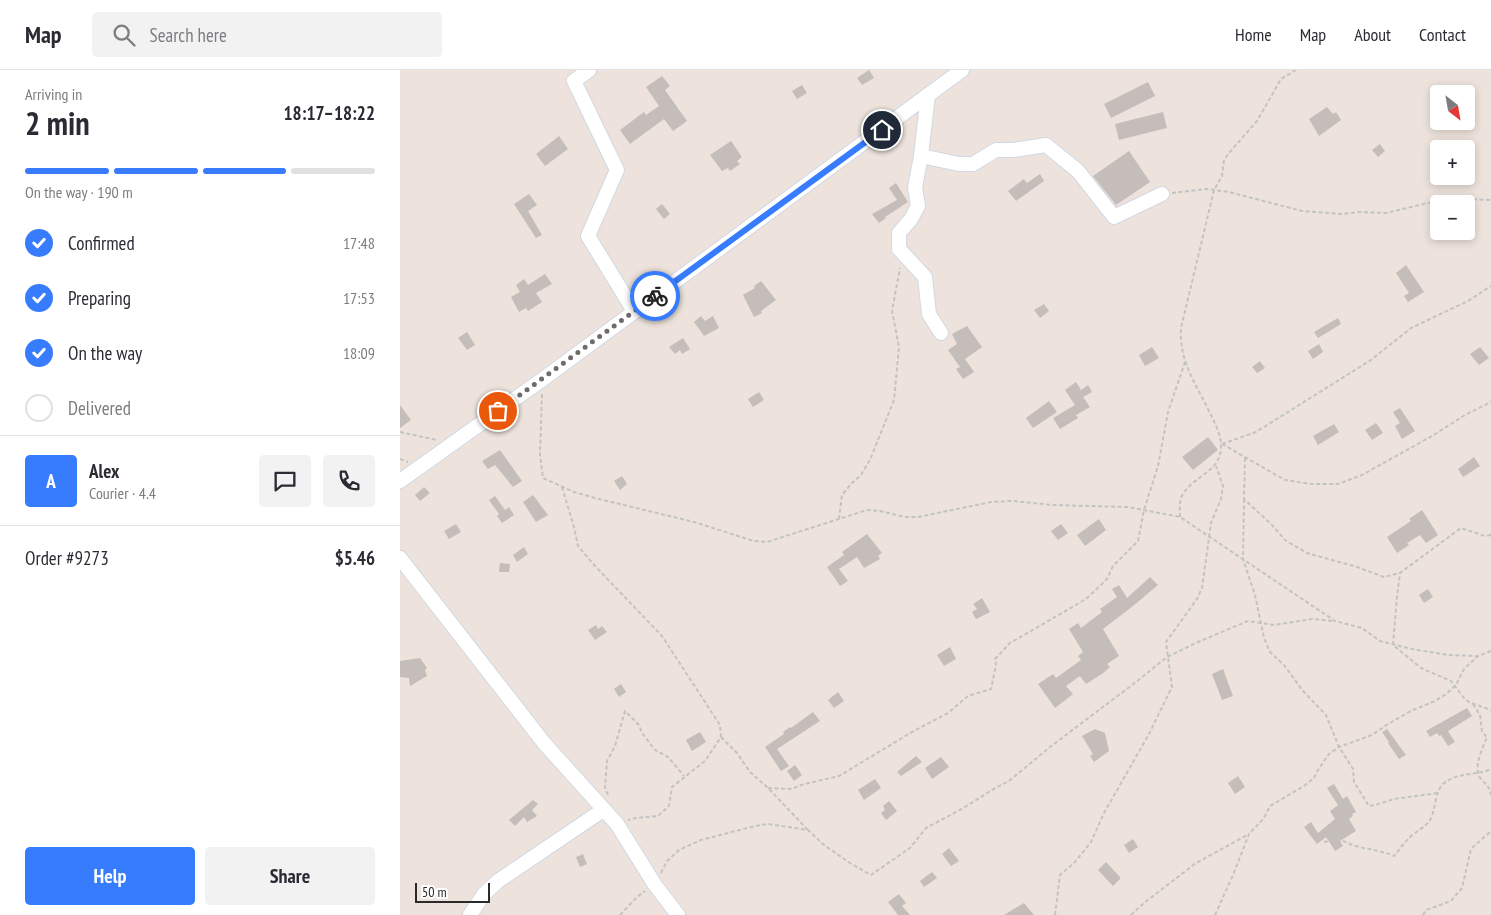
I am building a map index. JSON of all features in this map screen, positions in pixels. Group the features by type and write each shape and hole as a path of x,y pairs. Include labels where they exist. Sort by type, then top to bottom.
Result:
{"street":[{"path":"589,70 574,81 617,170 588,236 634,311"},
{"path":"400,481 543,379 962,70"},
{"path":"928,95 921,156 915,187 918,206 911,219 899,232 899,249 925,277 929,314 941,333"},
{"path":"921,156 959,164 973,164 996,150 1013,150 1046,145 1078,171 1114,217 1162,194"},
{"path":"400,558 544,743 617,824 655,885 678,915"},
{"path":"470,915 484,894 498,882 603,810"}],"path":[{"path":"1180,518 1181,499 1197,480 1216,465 1220,457 1222,444 1215,422 1185,362 1180,340 1181,328 1214,190 1222,176 1224,160 1228,154 1257,121 1281,78 1296,70"},
{"path":"1162,194 1207,189 1229,192 1302,211 1342,214 1360,212 1386,213 1428,203 1467,199 1491,200"},
{"path":"839,519 842,495 861,475 870,460 894,400 899,347 892,311 900,270 899,249"},
{"path":"1222,444 1256,432 1372,360 1411,328 1468,301 1491,286"},
{"path":"768,788 792,789 839,776 912,732 948,713 968,696 991,689 996,665 995,659 1010,643 1086,599 1107,579 1114,566 1138,541 1144,510 1158,466 1168,412 1185,362"},
{"path":"543,379 540,455 542,478 595,498 694,522 754,541 767,542 867,510 905,517 918,517 990,502 1014,501 1052,505 1128,507 1180,518 1339,624 1362,628 1380,641 1394,645 1448,655 1478,656"},
{"path":"1222,444 1285,480 1312,484 1338,484 1362,475 1491,402"},
{"path":"400,432 452,443"},
{"path":"1245,457 1243,559 1255,595 1264,638 1270,652 1284,665 1303,691 1326,715 1339,746 1353,769 1354,782 1369,806 1394,799 1438,793"},
{"path":"1055,915 1060,876 1075,862 1091,842 1104,813 1149,734 1172,687 1166,642 1197,599 1202,588 1211,523 1221,499 1223,486 1216,465"},
{"path":"562,487 578,546 662,636 720,725 721,737 705,761 672,787 668,806 658,816 636,818 617,824"},
{"path":"1244,499 1285,540 1307,553 1357,567 1384,577 1400,573 1461,528 1485,536 1491,535"},
{"path":"1400,573 1394,645 1421,668 1456,685 1464,698 1473,704 1491,710"},
{"path":"721,737 737,753 750,772 824,845 850,863 871,874 910,848 926,828 1009,781 1055,742 1167,657 1248,622 1274,625 1312,619 1335,621"},
{"path":"1131,915 1144,902 1196,863 1249,834 1264,818 1270,806 1314,778 1329,754 1339,746 1372,735 1411,711 1435,701 1456,685 1464,669 1478,656 1491,651"},
{"path":"1473,704 1480,715 1482,732 1487,736 1478,763 1478,773 1480,778 1490,788 1491,795"},
{"path":"608,796 605,787 607,761 614,746 625,711 639,725 642,733 655,750 668,757 684,776"},
{"path":"1324,842 1340,839 1349,845 1361,849 1383,851 1394,856 1409,838 1430,822 1442,785 1453,778 1465,774 1491,769"},
{"path":"620,915 636,898 655,885 667,861 679,850 701,840 768,824 808,830"},
{"path":"1423,915 1426,910 1451,901 1462,888 1471,849 1491,831"},
{"path":"1214,915 1233,875 1249,834"}],"building":[{"path":"869,70 874,78 862,85 857,78"},
{"path":"662,76 670,86 665,90 687,121 673,131 664,119 630,144 620,130 644,112 646,115 659,106 646,87"},
{"path":"1148,82 1155,96 1111,118 1104,104"},
{"path":"802,85 807,93 797,99 792,91"},
{"path":"1327,107 1333,114 1336,112 1341,120 1319,136 1309,119"},
{"path":"1163,112 1167,128 1119,140 1115,124"},
{"path":"559,136 568,149 545,166 536,154"},
{"path":"731,141 742,157 737,161 740,164 730,171 728,168 722,171 710,155"},
{"path":"1380,144 1385,151 1378,157 1372,150"},
{"path":"1129,151 1150,182 1116,205 1093,176"},
{"path":"1040,174 1044,181 1016,201 1008,191 1024,179 1027,183"},
{"path":"896,183 908,202 879,223 872,214 897,200 889,188"},
{"path":"529,194 537,205 528,211 542,235 536,238 514,204"},
{"path":"662,204 670,214 664,219 656,209"},
{"path":"1406,265 1424,292 1408,302 1404,296 1409,293 1396,273"},
{"path":"545,274 552,284 536,293 542,302 528,311 526,308 519,312 511,297 520,292 516,285 524,279 528,285"},
{"path":"761,281 776,300 761,311 762,313 754,317 743,295 755,288 754,286"},
{"path":"1044,304 1049,311 1040,318 1034,310"},
{"path":"701,316 705,321 713,316 719,328 704,336 694,322"},
{"path":"1338,318 1341,324 1318,338 1314,332"},
{"path":"967,326 982,347 965,359 974,372 963,379 956,369 960,367 948,350 957,344 952,334"},
{"path":"467,332 475,345 467,350 458,338"},
{"path":"683,338 690,349 682,354 680,350 675,354 669,347"},
{"path":"1319,344 1323,352 1313,359 1308,351"},
{"path":"1152,347 1159,358 1145,366 1139,355"},
{"path":"1480,347 1489,358 1479,365 1470,354"},
{"path":"1260,361 1265,368 1257,373 1252,367"},
{"path":"1076,382 1081,390 1088,385 1092,392 1083,397 1090,407 1076,415 1078,418 1060,429 1053,418 1075,405 1065,390"},
{"path":"759,392 764,400 753,407 748,399"},
{"path":"1049,401 1057,412 1033,428 1026,418"},
{"path":"400,405 411,420 400,428"},
{"path":"1400,408 1415,431 1402,439 1395,426 1400,423 1393,412"},
{"path":"1376,423 1383,433 1372,440 1365,430"},
{"path":"1334,424 1339,432 1318,445 1313,436"},
{"path":"1208,437 1218,450 1193,470 1182,457"},
{"path":"500,450 522,481 513,487 495,465 488,469 482,461"},
{"path":"1474,457 1480,466 1463,477 1458,469"},
{"path":"622,476 627,484 620,490 614,481"},
{"path":"424,487 430,493 420,501 415,495"},
{"path":"533,495 548,515 536,522 523,502"},
{"path":"495,496 505,510 509,507 514,515 502,523 497,516 499,514 489,500"},
{"path":"1422,510 1438,535 1426,543 1420,535 1407,543 1409,545 1397,553 1387,537 1411,521 1409,519"},
{"path":"1099,519 1106,530 1085,546 1077,535"},
{"path":"456,524 461,532 449,539 444,531"},
{"path":"1061,524 1068,533 1058,540 1051,531"},
{"path":"867,534 882,553 878,556 880,559 864,568 857,557 839,569 848,581 840,586 827,567 844,555 842,552"},
{"path":"524,547 528,554 517,562 513,555"},
{"path":"500,563 510,564 509,572 499,572"},
{"path":"1150,577 1158,585 1103,629 1119,656 1107,664 1110,667 1102,674 1086,684 1080,676 1066,686 1073,694 1055,708 1038,684 1053,674 1056,678 1081,660 1078,656 1083,652 1069,629 1078,623 1081,628 1102,612 1100,609 1117,597 1112,589 1119,585 1127,598"},
{"path":"1428,589 1433,597 1424,603 1419,595"},
{"path":"982,598 990,612 976,619 972,612 977,609 973,604"},
{"path":"596,625 598,629 602,626 607,632 595,640 588,630"},
{"path":"950,647 956,659 944,666 937,655"},
{"path":"420,658 427,668 425,670 427,676 410,686 409,678 400,677 400,661"},
{"path":"1223,669 1233,696 1222,700 1212,674"},
{"path":"621,684 626,692 619,697 614,689"},
{"path":"838,692 844,701 834,708 828,700"},
{"path":"1467,708 1472,716 1448,731 1455,742 1448,746 1441,735 1439,736 1437,733 1430,737 1426,731"},
{"path":"813,712 820,721 777,749 789,766 781,771 765,747 784,734 783,732"},
{"path":"1095,729 1105,733 1109,751 1094,762 1090,756 1093,754 1082,736"},
{"path":"1387,729 1406,755 1399,759 1382,732"},
{"path":"700,732 706,742 692,751 686,740"},
{"path":"916,756 922,762 901,776 897,772"},
{"path":"941,757 949,767 932,779 925,768"},
{"path":"795,765 802,775 794,781 787,771"},
{"path":"1238,776 1245,787 1235,794 1228,783"},
{"path":"875,779 881,788 864,800 858,790"},
{"path":"1334,784 1343,799 1347,796 1356,812 1349,819 1356,831 1340,841 1343,846 1335,851 1326,837 1317,844 1304,827 1311,822 1318,833 1335,819 1330,811 1338,805 1327,788"},
{"path":"533,800 538,804 532,810 537,816 527,822 524,817 515,826 509,820"},
{"path":"889,801 897,811 886,820 881,813 885,810 883,806"},
{"path":"1133,839 1138,847 1129,853 1124,845"},
{"path":"949,848 959,861 951,866 942,854"},
{"path":"583,854 587,864 580,867 576,857"},
{"path":"1106,862 1120,877 1113,886 1098,870"},
{"path":"932,872 937,878 924,887 920,881"},
{"path":"899,894 906,903 902,906 910,915 898,915 888,902"},
{"path":"1024,903 1034,915 1004,915"}],"way so far":[{"path":"498,411 655,296"}],"route":[{"path":"655,296 882,130"}]}
